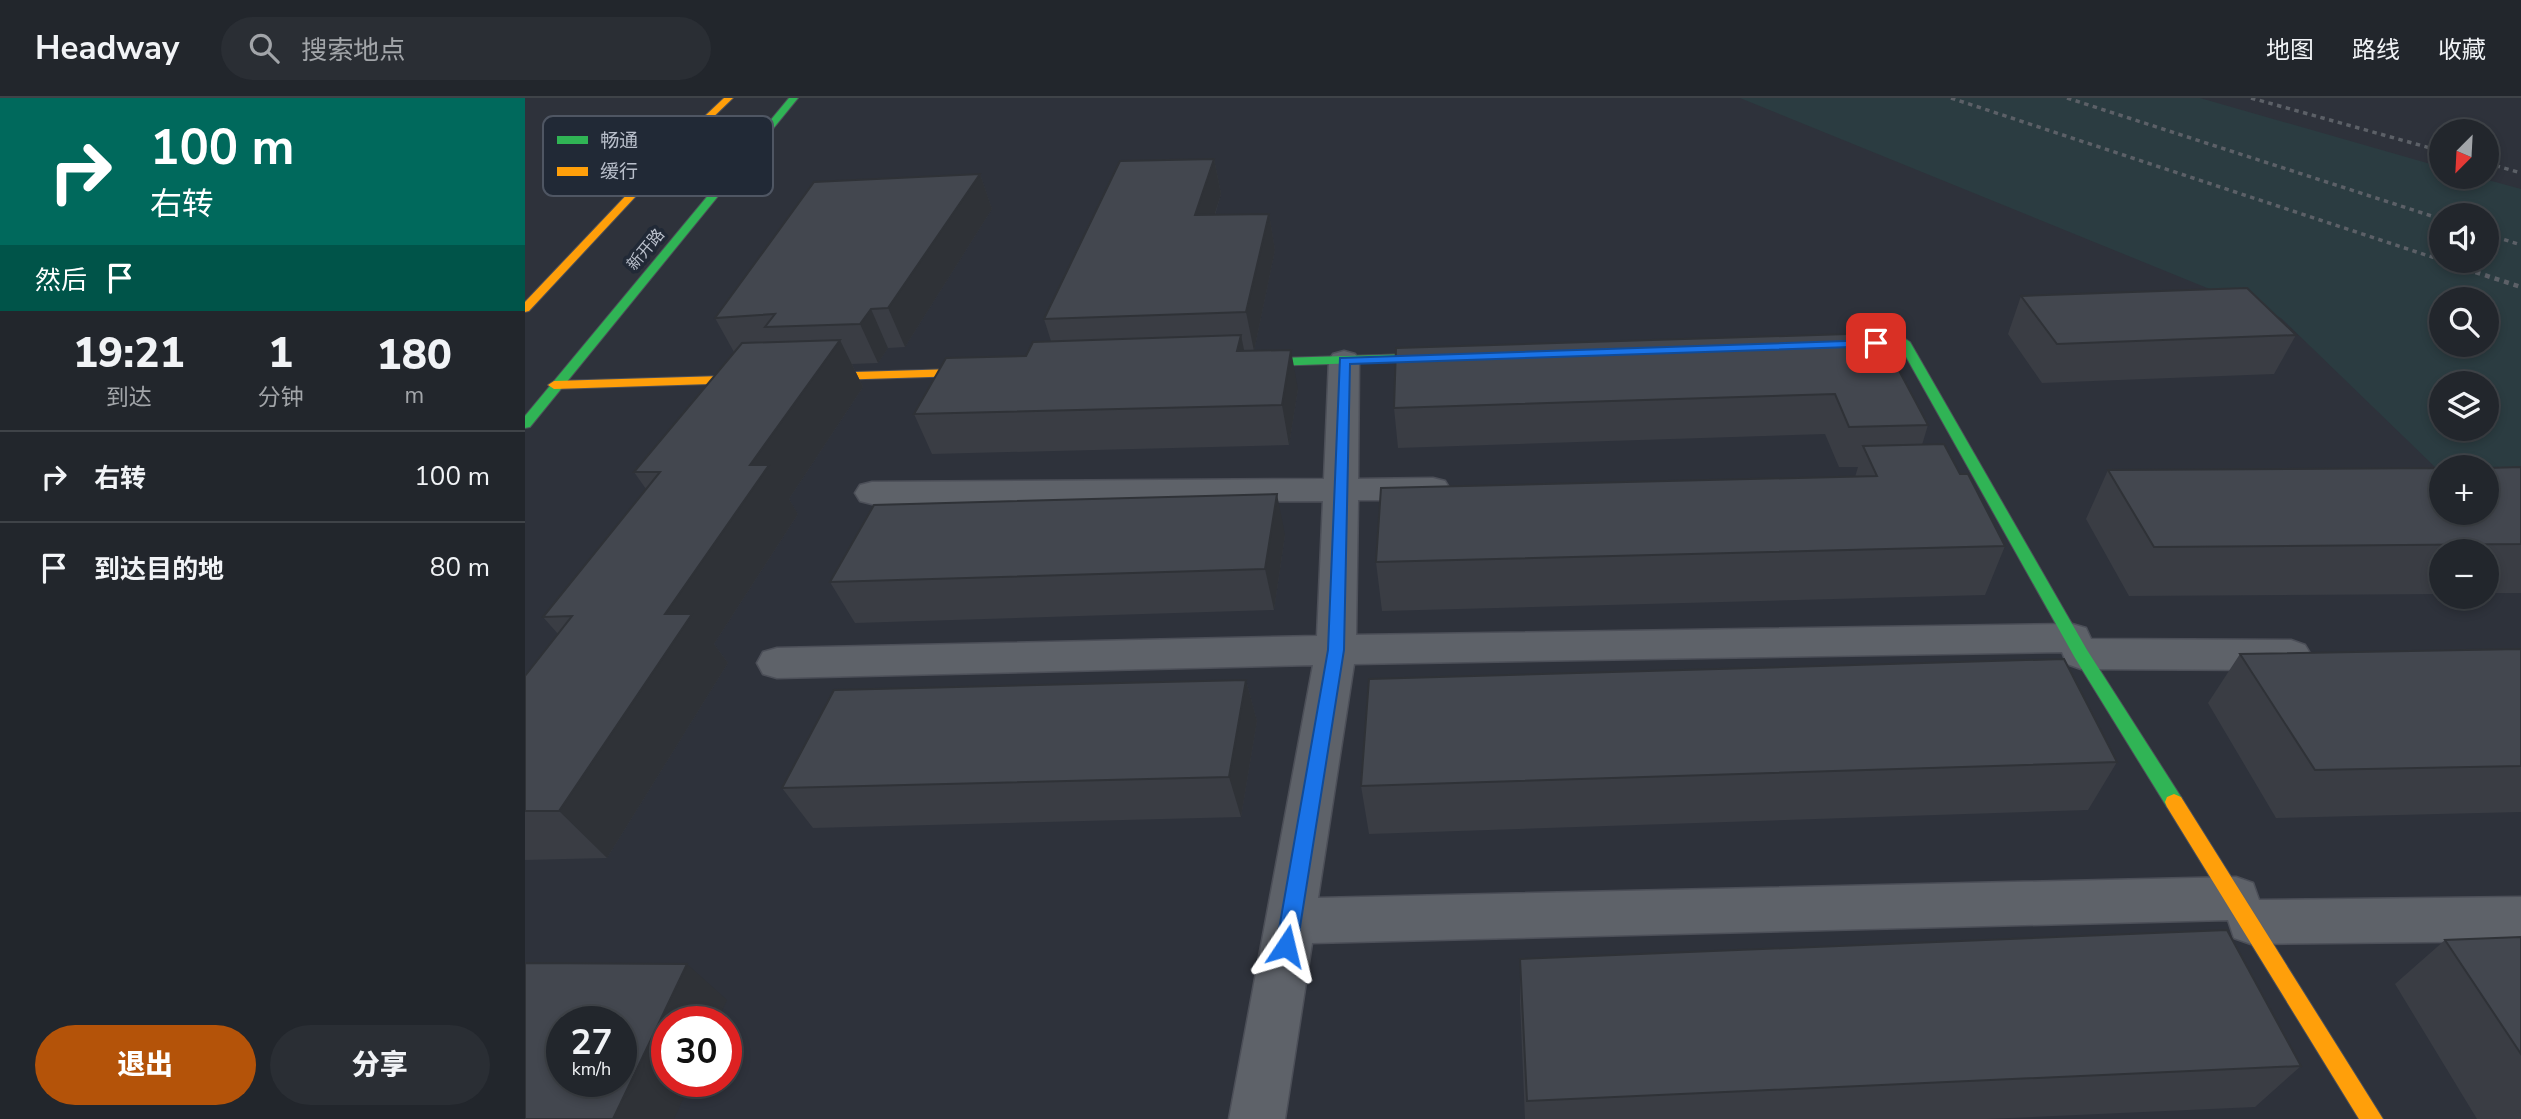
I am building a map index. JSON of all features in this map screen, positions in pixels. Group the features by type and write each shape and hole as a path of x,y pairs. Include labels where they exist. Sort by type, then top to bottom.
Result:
{"street":[{"path":"710,116 729,98"},
{"name":"新开路","path":"773,123 794,98"},
{"path":"525,310 631,196"},
{"name":"新开路","path":"525,424 554,385 712,196"},
{"path":"1820,345 1903,342 2077,646 2372,1119"},
{"path":"1219,364 1470,356"},
{"path":"1257,1119 1336,650 1344,360"},
{"path":"554,385 1012,371"},
{"path":"1939,478 1981,478"},
{"path":"872,493 1466,488"},
{"path":"777,663 1336,650 2077,646 2329,655"},
{"path":"1291,921 2243,910 2521,919"}],"shaded area":[{"path":"1740,98 2200,98 2429,164 2429,189 2499,189 2499,183 2521,189 2521,469 2499,468 2499,455 2429,455 2429,461 2281,318"}],"building":[{"path":"1214,159 1195,215 1269,214 1246,312 1044,319 1120,161"},
{"path":"980,174 888,308 871,309 860,324 765,327 775,314 715,318 814,182"},
{"path":"2247,288 2296,335 2057,344 2021,296"},
{"path":"1879,333 1928,425 1849,427 1835,394 1394,408 1396,348"},
{"path":"1241,335 1237,351 1291,350 1282,405 914,414 946,358 1026,356 1033,342"},
{"path":"840,340 750,465 769,465 665,614 692,614 559,811 525,811 525,676 572,616 543,617 660,472 634,472 742,343"},
{"path":"1944,444 1960,474 1968,474 2005,546 1376,562 1381,488 1877,476 1863,446"},
{"path":"2521,467 2521,544 2499,544 2499,539 2429,539 2429,545 2154,547 2108,470 2429,468 2429,525 2499,525 2499,468"},
{"path":"1277,494 1265,569 830,582 874,505"},
{"path":"2521,649 2521,766 2315,770 2240,654"},
{"path":"2064,659 2117,762 1361,786 1369,679"},
{"path":"1246,680 1229,777 782,788 834,690"},
{"path":"2227,930 2301,1066 1527,1101 1520,959"},
{"path":"2521,937 2521,1054 2445,940"},
{"path":"525,963 687,964 667,1006 651,1006 651,1039 637,1069 637,1006 546,1006 546,1097 624,1097 613,1119 525,1119"}],"railway":[{"path":"1951,98 2429,256"},
{"path":"2067,98 2429,215"},
{"path":"2251,98 2429,148"},
{"path":"2499,167 2521,173"},
{"path":"2499,238 2521,245"},
{"path":"2478,273 2521,287"}],"traffic: fast":[{"path":"773,123 794,98"},
{"path":"525,424 713,196"},
{"path":"1833,345 1904,342 2081,654 2174,802"},
{"path":"1241,363 1447,357"}],"traffic: slow":[{"path":"710,116 729,98"},
{"path":"525,309 631,196"},
{"path":"554,385 989,372"},
{"path":"2174,802 2372,1119"}],"route":[{"path":"1286,946 1336,650 1344,360 1876,343"}]}
